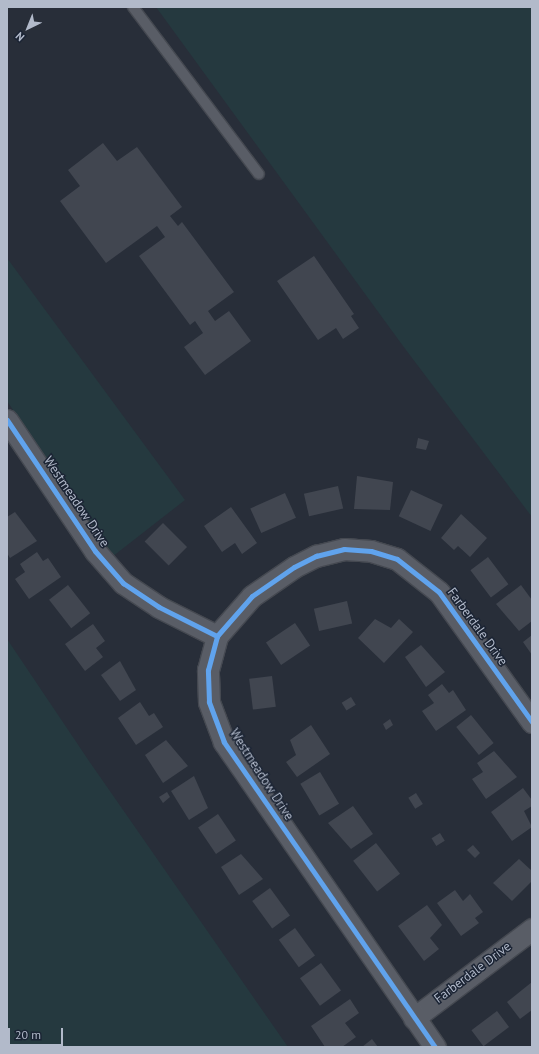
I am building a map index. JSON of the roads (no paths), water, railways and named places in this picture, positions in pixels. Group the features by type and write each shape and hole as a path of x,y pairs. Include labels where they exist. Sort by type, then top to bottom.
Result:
{"street":[{"name":"Westmeadow Drive","path":"7,420 96,551 123,583 160,607 217,636 208,670 209,702 224,742 435,1047"},
{"name":"Farberdale Drive","path":"217,636 252,596 294,568 316,556 344,549 371,550 397,558 439,592 532,722"},
{"name":"Farberdale Drive","path":"414,1018 532,929"}],"lane":[{"path":"133,7 259,174"}]}
